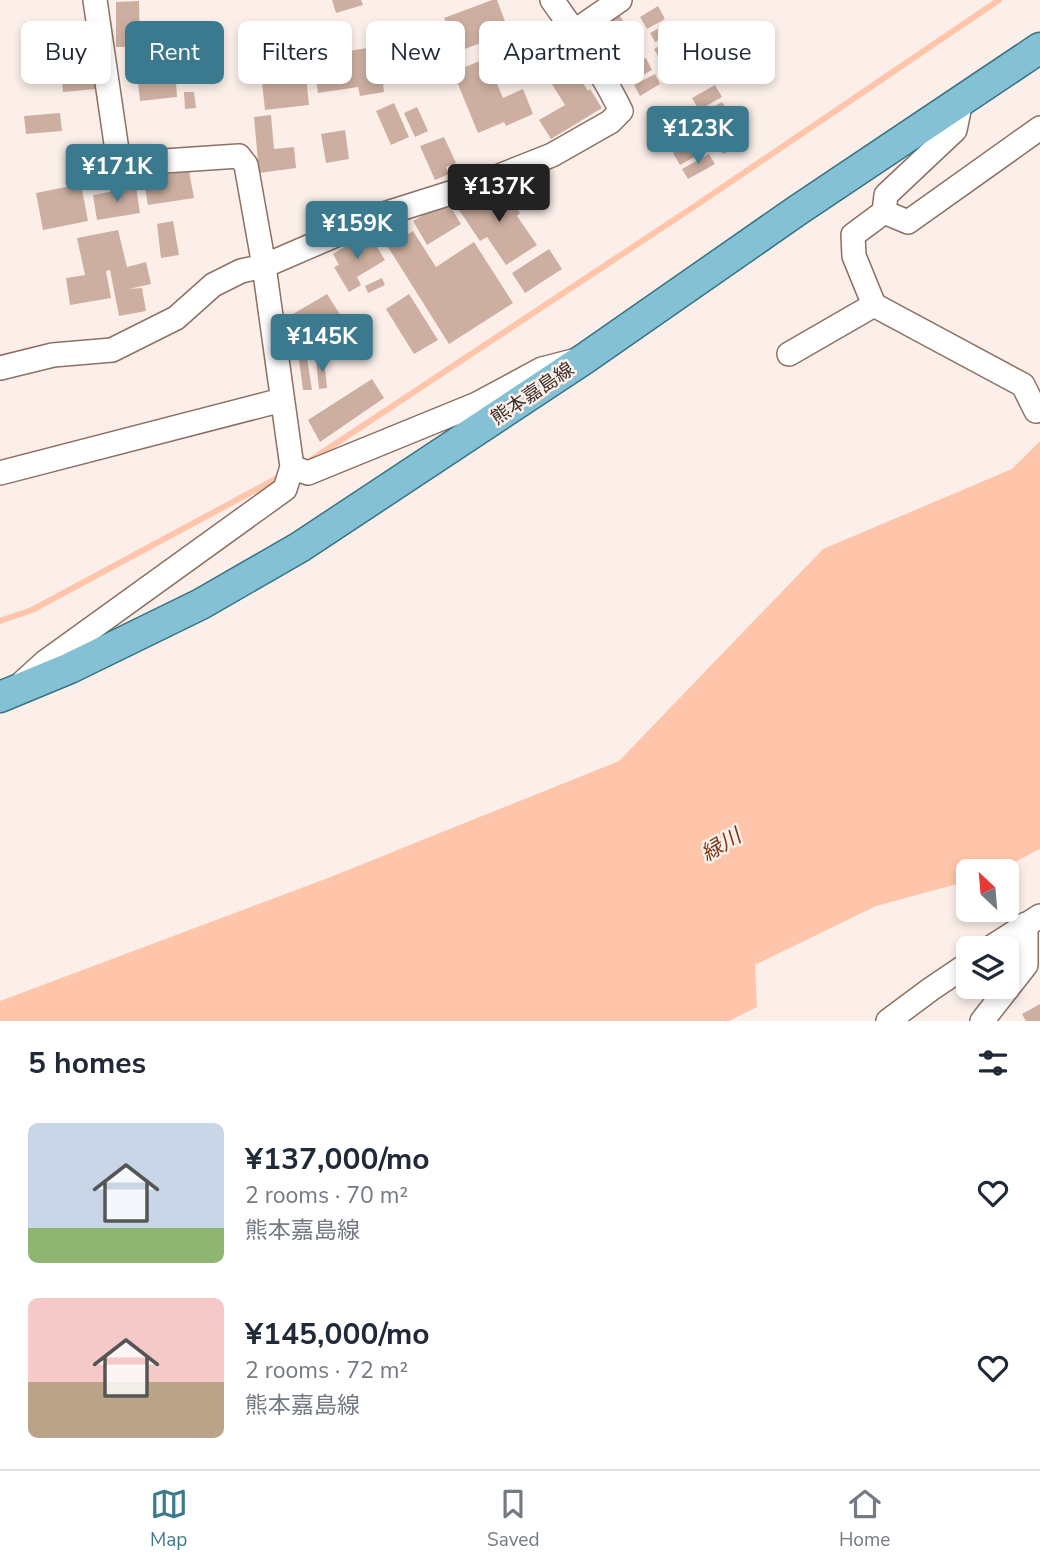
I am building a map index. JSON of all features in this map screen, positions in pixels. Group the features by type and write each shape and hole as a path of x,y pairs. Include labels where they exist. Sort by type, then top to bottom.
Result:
{"main road":[{"name":"熊本嘉島線","path":"7,694 69,668 201,604 289,553 584,359 798,210 1040,48"}],"street":[{"path":"7,694 45,662 285,489 292,467 264,266 246,165 239,156 119,164 95,0"},
{"path":"552,0 568,21"},
{"path":"590,21 620,0"},
{"path":"0,368 53,355 112,349 176,317 213,285 240,271 264,266 387,213 479,184 552,155 610,122 621,111 608,84"},
{"path":"961,101 956,130 886,195 884,212 853,235 855,256 874,305 1023,385 1035,411"},
{"path":"884,212 908,222 1040,128"},
{"path":"789,354 874,305"},
{"path":"292,467 308,473 477,404 542,369 584,359"},
{"path":"0,473 282,400"},
{"path":"1008,936 1033,920"},
{"path":"982,1021 1026,965 1033,920"},
{"path":"888,1021 956,972"}],"water":[{"name":"緑川","path":"1040,441 1040,849 1019,860 956,859 956,884 876,906 755,965 757,1007 729,1021 0,1021 0,1001 328,878 619,761 823,549 1012,469"}],"building":[{"path":"332,0 361,0 363,5 336,13"},
{"path":"497,0 505,21 479,21 479,44 465,49 465,21 445,21 444,18"},
{"path":"139,1 139,21 125,21 125,47 116,47 116,2"},
{"path":"658,6 665,19 647,29 640,17"},
{"path":"619,14 623,21 608,21"},
{"path":"658,29 658,40 655,42 650,33"},
{"path":"366,48 366,84 383,84 384,92 360,96 358,87 318,93 317,84 352,84 352,50"},
{"path":"646,58 652,70 644,75"},
{"path":"479,61 479,84 497,84 503,98 523,89 533,114 506,126 504,122 478,133 458,84 465,84 465,67"},
{"path":"655,74 660,84 640,96 634,85 644,84 644,80"},
{"path":"62,84 95,84 96,89 63,92"},
{"path":"138,84 176,84 177,97 140,101"},
{"path":"262,84 307,84 309,105 265,110"},
{"path":"552,84 584,84 602,108 551,139 539,120 565,105"},
{"path":"715,85 722,97 699,110 692,98"},
{"path":"184,92 194,92 196,108 185,109"},
{"path":"722,102 729,114 707,126 700,114"},
{"path":"394,103 409,137 391,145 376,111"},
{"path":"417,107 428,131 415,137 404,113"},
{"path":"682,108 688,119 666,132 659,120"},
{"path":"60,113 62,131 26,134 24,116"},
{"path":"271,115 274,149 294,147 296,168 259,173 254,117"},
{"path":"732,118 739,130 715,143 708,131"},
{"path":"690,124 696,136 672,149 666,138"},
{"path":"345,130 349,159 326,163 321,134"},
{"path":"742,133 746,142 723,154 718,146"},
{"path":"444,137 456,163 446,167 449,174 435,180 420,146"},
{"path":"699,140 705,151 680,165 673,153"},
{"path":"709,154 715,164 688,179 682,169"},
{"path":"189,171 194,198 148,205 143,178"},
{"path":"500,183 520,213 517,216 537,245 506,265 487,237 480,241 459,210"},
{"path":"81,184 88,221 43,230 36,193"},
{"path":"136,187 140,213 97,220 93,195"},
{"path":"447,201 461,224 427,245 413,221"},
{"path":"173,221 179,255 161,258 157,224"},
{"path":"118,230 127,267 146,262 151,284 129,289 142,288 146,311 119,316 110,270 106,271 111,298 70,305 66,278 85,275 77,238"},
{"path":"413,231 436,267 474,242 513,303 449,344 388,247"},
{"path":"368,233 385,260 357,277 361,285 349,292 334,267 339,265 333,254"},
{"path":"549,249 562,269 525,293 512,273"},
{"path":"382,278 385,285 368,293 365,286"},
{"path":"327,294 346,324 307,350 288,317"},
{"path":"409,294 438,340 414,354 386,309"},
{"path":"307,358 312,390 303,390 299,360"},
{"path":"324,358 327,388 319,389 316,359"},
{"path":"372,379 384,398 320,442 308,420"},
{"path":"1040,1004 1040,1021 1026,1021 1022,1014"}],"waterway":[{"path":"311,460 695,206 999,0"},
{"path":"0,621 32,610 283,475"}]}
